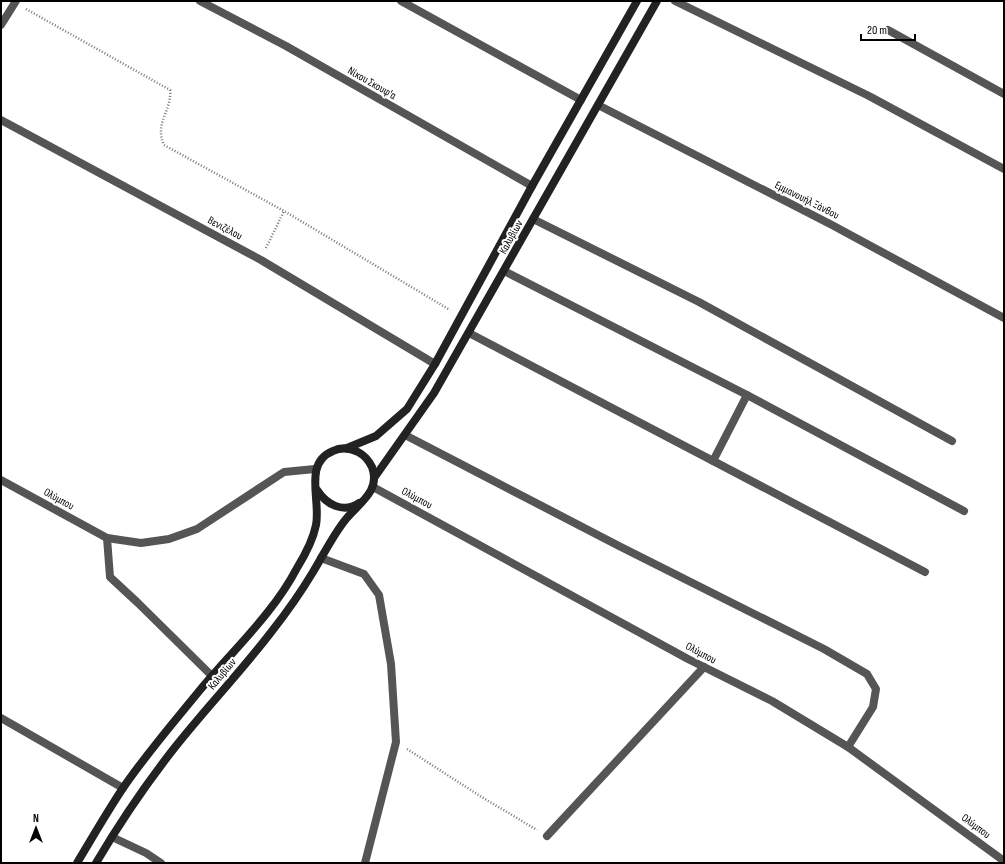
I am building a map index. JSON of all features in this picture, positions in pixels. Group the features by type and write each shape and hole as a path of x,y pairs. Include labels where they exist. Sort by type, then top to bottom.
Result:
{"main road":[{"name":"Καλυβίων","path":"77,863 123,788 157,741 259,623 292,577 307,551 315,529 318,513 314,479 315,469 319,462 328,454 376,436 392,424 407,409 434,364 580,100 637,1"},
{"name":"Καλυβίων","path":"374,478 420,415 469,333 657,1"},
{"name":"Καλυβίων","path":"96,863 112,837 172,751 270,634 305,584 333,536 347,517 365,500 373,487 374,478 369,461 359,453 347,448"},
{"path":"316,489 322,499 332,505 344,508 355,506 365,500"}],"street":[{"name":"Νίκου Σκουφ'α","path":"200,1 286,46 532,186"},
{"path":"401,1 580,100"},
{"path":"675,1 869,96 1004,169"},
{"path":"1,25 15,2"},
{"path":"888,30 1004,94"},
{"name":"Εμμανουήλ Ξάνθου","path":"598,105 832,225 1004,318"},
{"name":"Βενιζέλου","path":"1,120 261,260 434,364"},
{"path":"533,219 699,302 952,440"},
{"path":"504,271 747,395 964,511"},
{"path":"469,333 925,572"},
{"path":"714,461 747,395"},
{"path":"405,434 626,550 824,649 867,674 876,689 873,706 848,747"},
{"path":"212,676 110,577 107,538 141,543 169,539 198,528 284,472 315,469"},
{"name":"Ολύμπου","path":"1,480 107,538"},
{"name":"Ολύμπου","path":"373,487 704,667 772,701 848,747 1004,861"},
{"path":"321,558 364,574 379,595 391,664 396,742 365,863"},
{"path":"547,836 704,667"},
{"path":"1,718 123,788"},
{"path":"112,837 146,853 161,863"}],"path":[{"path":"15,2 170,90 171,100 161,123 160,135 164,144 284,211 460,317"},
{"path":"261,260 284,211"},
{"path":"396,742 480,796 547,836"}]}
